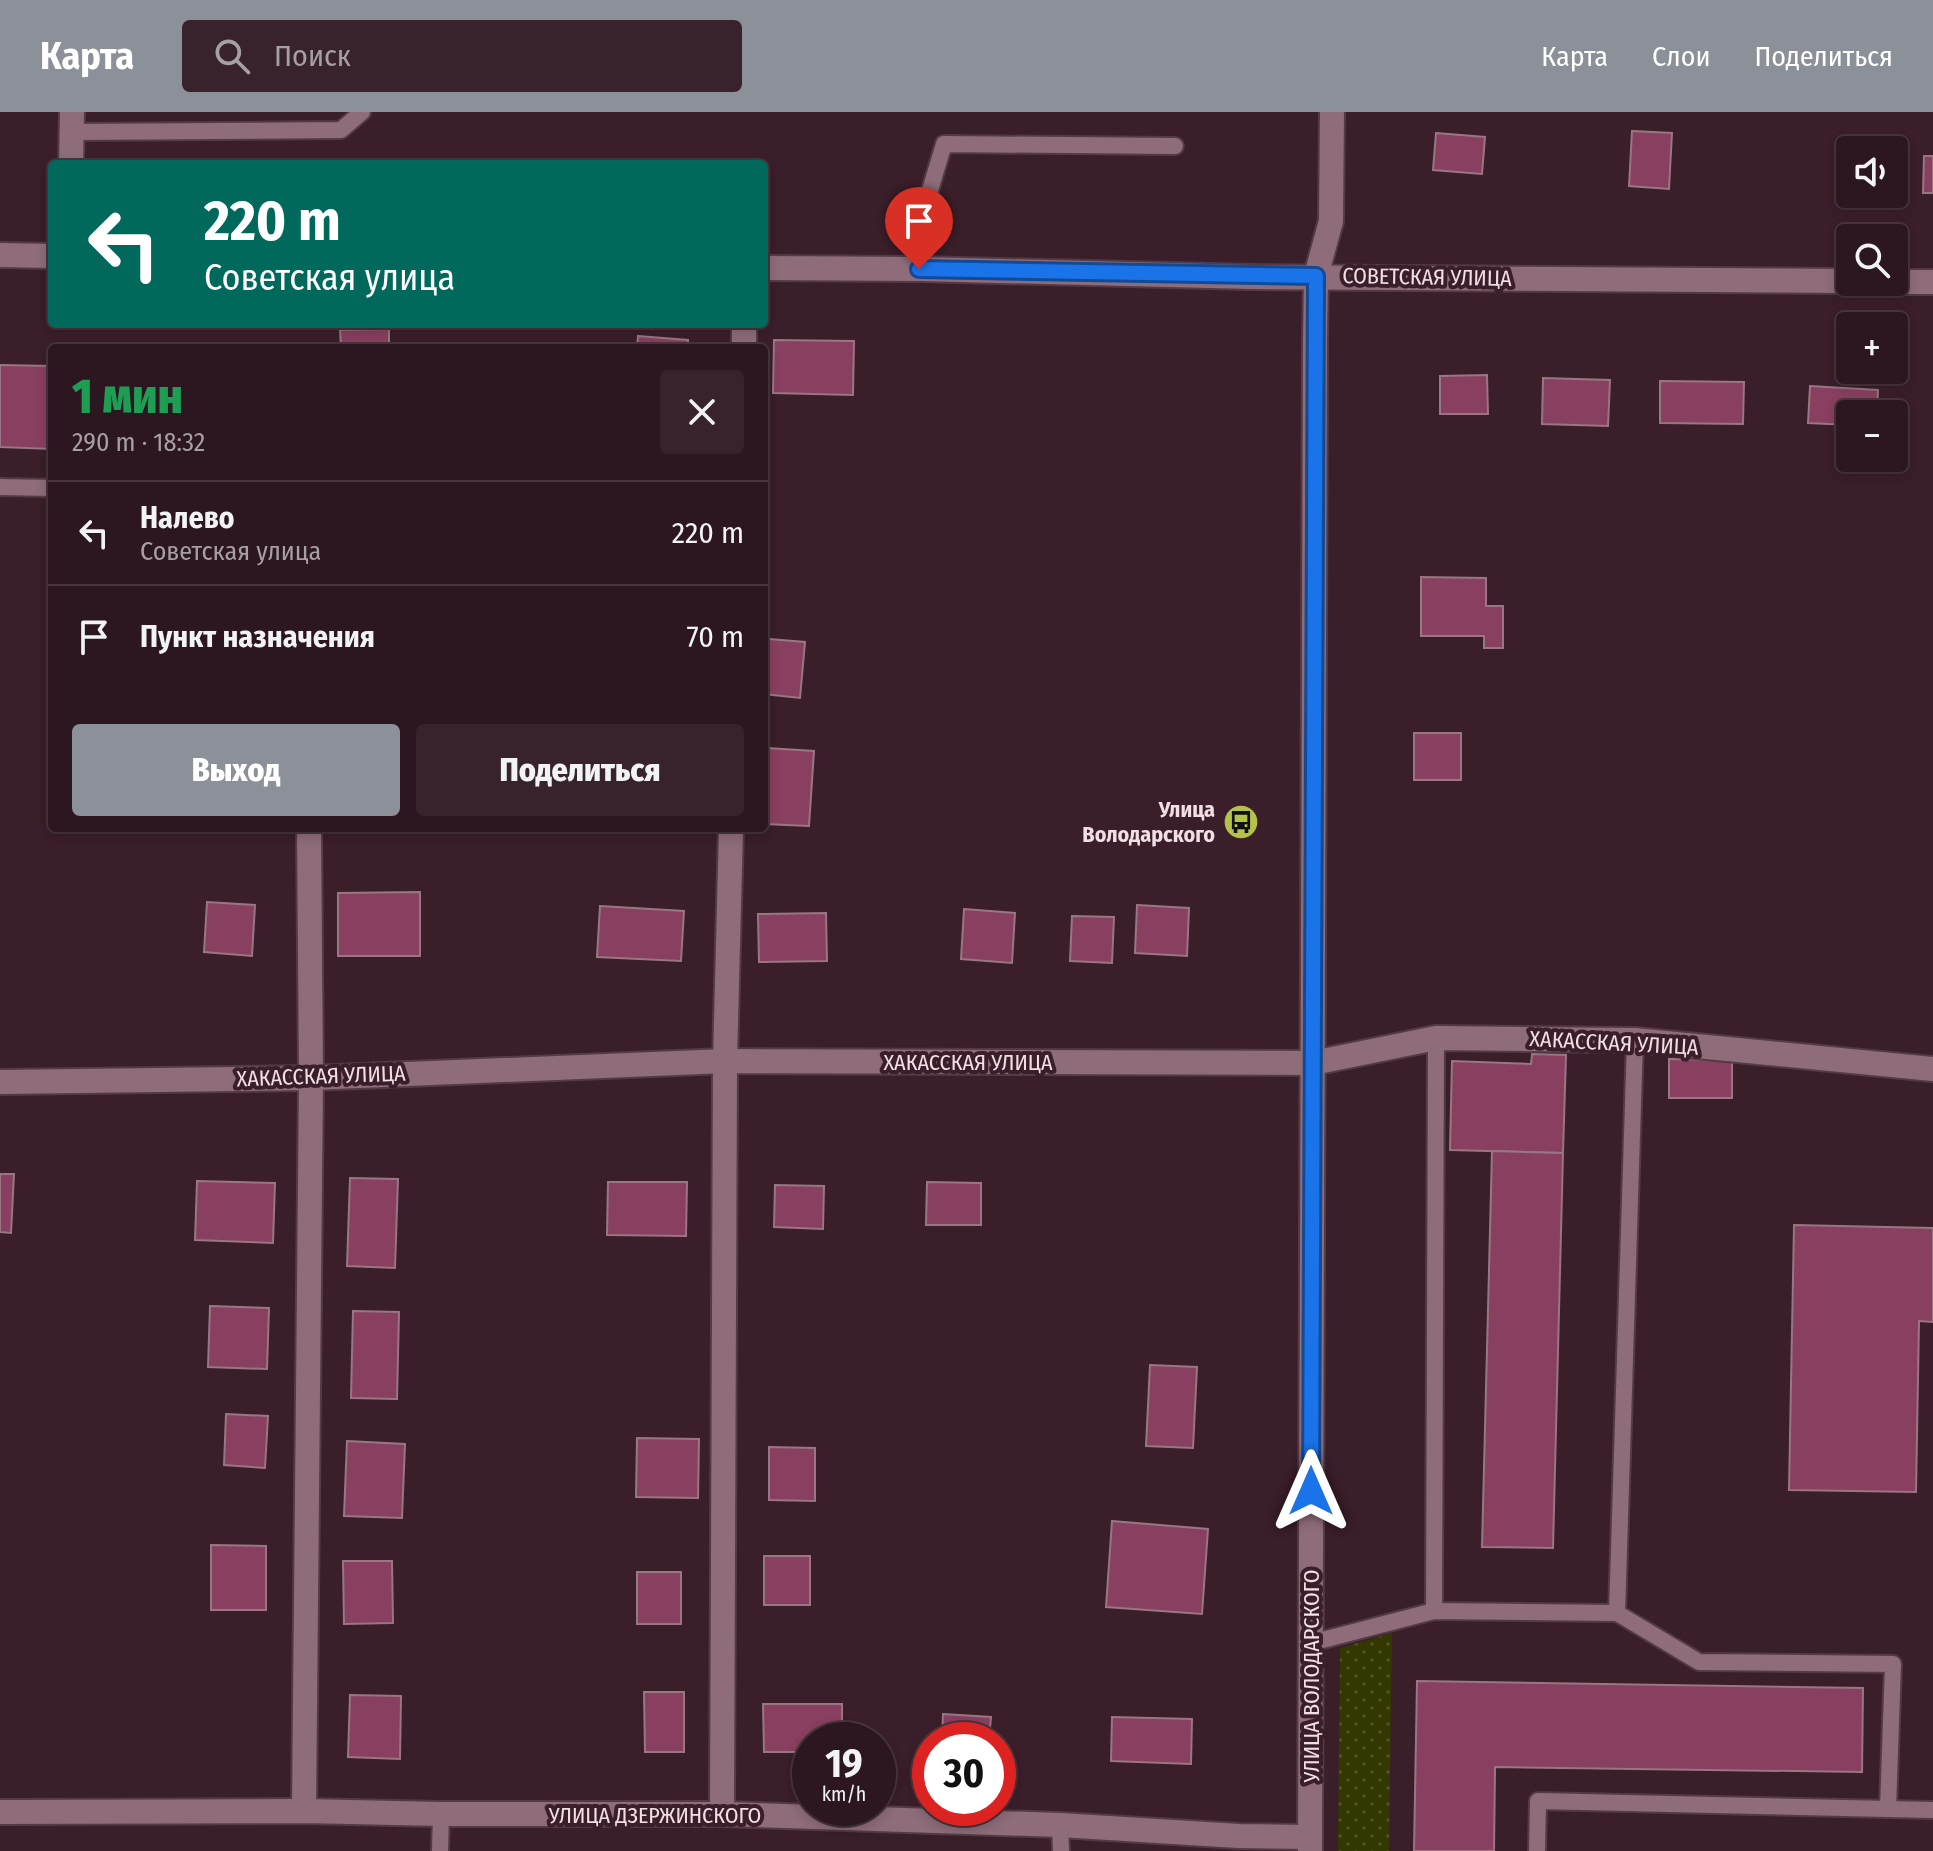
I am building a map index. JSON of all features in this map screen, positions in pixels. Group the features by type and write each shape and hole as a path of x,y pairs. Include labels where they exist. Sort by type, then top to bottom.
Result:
{"street":[{"name":"УЛИЦА ВОЛОДАРСКОГО","path":"1310,1844 1316,276 1331,221 1332,112"},
{"path":"71,160 72,122"},
{"path":"0,255 48,256"},
{"name":"СОВЕТСКАЯ УЛИЦА","path":"768,268 1836,281"},
{"path":"1908,282 1933,282"},
{"path":"304,1811 311,1078 309,832"},
{"path":"722,1814 725,1061 731,832"},
{"name":"ХАКАССКАЯ УЛИЦА","path":"0,1082 311,1078 725,1061 1313,1063 1436,1038 1635,1040 1933,1069"},
{"name":"УЛИЦА ДЗЕРЖИНСКОГО","path":"0,1812 722,1814 1060,1825 1239,1836 1310,1844"}],"lane":[{"path":"341,112 341,130"},
{"path":"72,122 341,130 362,112"},
{"path":"919,269 924,210 944,144 1175,146"},
{"path":"0,487 48,488"},
{"path":"1434,1611 1436,1038"},
{"path":"1617,1613 1635,1040"},
{"path":"1311,1643 1434,1611 1617,1613 1699,1662 1893,1664 1888,1809"},
{"path":"1537,1851 1538,1801 1933,1810"},
{"path":"440,1851 441,1814"},
{"path":"1060,1825 1061,1851"}],"green space":[{"path":"1392,1633 1389,1851 1338,1851 1340,1648"}],"building":[{"path":"1632,131 1672,133 1669,189 1629,186"},
{"path":"1436,133 1485,137 1482,174 1433,170"},
{"path":"1924,156 1933,156 1933,193 1923,193"},
{"path":"389,329 389,344 341,344 340,330"},
{"path":"638,336 688,340 688,344 637,344"},
{"path":"774,340 854,341 853,395 773,393"},
{"path":"0,365 48,366 48,449 0,447"},
{"path":"1487,375 1488,414 1440,414 1440,376"},
{"path":"1543,378 1610,380 1608,426 1542,424"},
{"path":"1660,381 1744,382 1743,424 1660,423"},
{"path":"1810,386 1878,390 1878,400 1836,400 1836,424 1808,423"},
{"path":"1421,577 1486,578 1486,606 1503,606 1503,648 1484,648 1484,636 1421,636"},
{"path":"769,639 805,642 800,698 768,694"},
{"path":"1414,733 1461,733 1461,780 1414,780"},
{"path":"768,748 814,751 809,826 768,824"},
{"path":"420,892 420,956 338,956 338,893"},
{"path":"207,902 255,905 252,956 204,952"},
{"path":"1137,905 1189,908 1187,956 1135,953"},
{"path":"600,906 684,911 681,961 597,957"},
{"path":"964,909 1015,913 1012,963 961,959"},
{"path":"826,913 827,961 759,962 758,914"},
{"path":"1072,916 1114,917 1112,963 1070,961"},
{"path":"1532,1054 1566,1055 1563,1153 1450,1150 1452,1061 1531,1064"},
{"path":"1669,1059 1732,1060 1732,1098 1669,1098"},
{"path":"1492,1151 1563,1153 1553,1548 1482,1547"},
{"path":"0,1174 14,1174 11,1233 0,1232"},
{"path":"350,1178 398,1179 395,1268 347,1266"},
{"path":"197,1181 275,1183 273,1243 195,1240"},
{"path":"608,1182 687,1182 686,1236 607,1235"},
{"path":"927,1182 981,1183 981,1225 926,1225"},
{"path":"775,1185 824,1186 823,1229 774,1227"},
{"path":"1794,1225 1933,1228 1933,1322 1919,1321 1916,1492 1789,1490"},
{"path":"210,1306 269,1308 267,1369 208,1367"},
{"path":"353,1311 399,1312 397,1399 351,1398"},
{"path":"1150,1365 1197,1367 1193,1448 1146,1446"},
{"path":"226,1414 268,1416 265,1468 224,1465"},
{"path":"637,1438 699,1439 698,1498 636,1497"},
{"path":"347,1441 405,1444 402,1518 344,1516"},
{"path":"769,1447 815,1448 815,1501 769,1500"},
{"path":"1112,1521 1208,1529 1202,1614 1106,1607"},
{"path":"211,1545 266,1546 266,1610 211,1610"},
{"path":"764,1556 810,1556 810,1605 764,1605"},
{"path":"343,1561 392,1561 393,1623 344,1624"},
{"path":"637,1572 681,1572 681,1624 637,1624"},
{"path":"1417,1681 1863,1688 1862,1772 1495,1767 1494,1851 1414,1851"},
{"path":"644,1692 684,1692 684,1752 645,1752"},
{"path":"350,1695 401,1696 400,1759 348,1757"},
{"path":"763,1704 842,1704 842,1722 792,1722 792,1752 764,1752"},
{"path":"943,1714 991,1717 991,1722 943,1722"},
{"path":"1112,1717 1192,1719 1191,1764 1111,1761"}],"place":[{"name":"Улица Володарского","path":"1241,822"}],"route":[{"path":"919,269 1316,276 1311,1491"}]}
